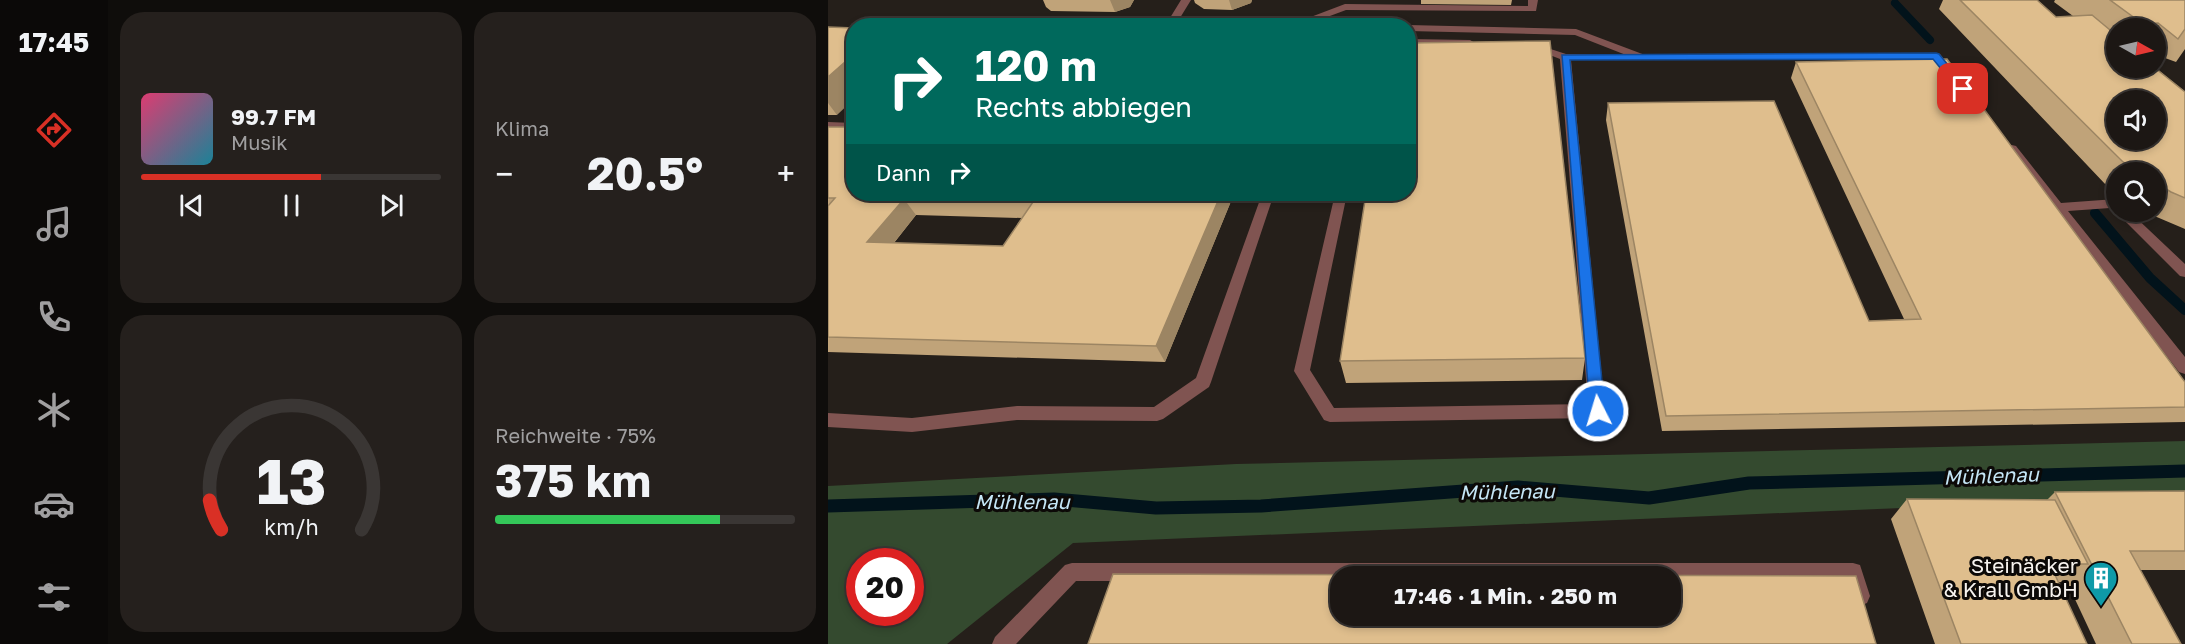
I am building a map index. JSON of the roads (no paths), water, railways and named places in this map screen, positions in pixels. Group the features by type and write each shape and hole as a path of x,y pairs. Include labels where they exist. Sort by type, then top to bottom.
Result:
{"lane":[{"path":"1175,18 1186,0"},
{"path":"1314,18 1345,7 1533,9 1533,0"},
{"path":"1416,28 1576,32 1644,58"},
{"path":"1416,42 1480,43"},
{"path":"1515,44 1527,44 1565,57 1936,56 1957,82"},
{"path":"1339,201 1302,371 1330,415 1598,411 1565,57"},
{"path":"828,126 846,127"},
{"path":"2007,143 2060,207 2185,368"},
{"path":"828,420 912,425 1017,413 1156,414 1203,382 1266,201"},
{"path":"2060,207 2106,204"},
{"path":"2132,222 2185,272"},
{"path":"1002,644 1072,572 1853,572 1865,613"}],"waterway":[{"path":"1895,3 1930,40"},
{"path":"2095,213 2150,278 2185,310"},
{"name":"Mühlenau","path":"828,506 1054,499 1156,508 1261,506 1518,487 1649,498 1749,483 2185,471"}],"place":[{"name":"Steinäcker & Krall GmbH","path":"2101,607"}]}
